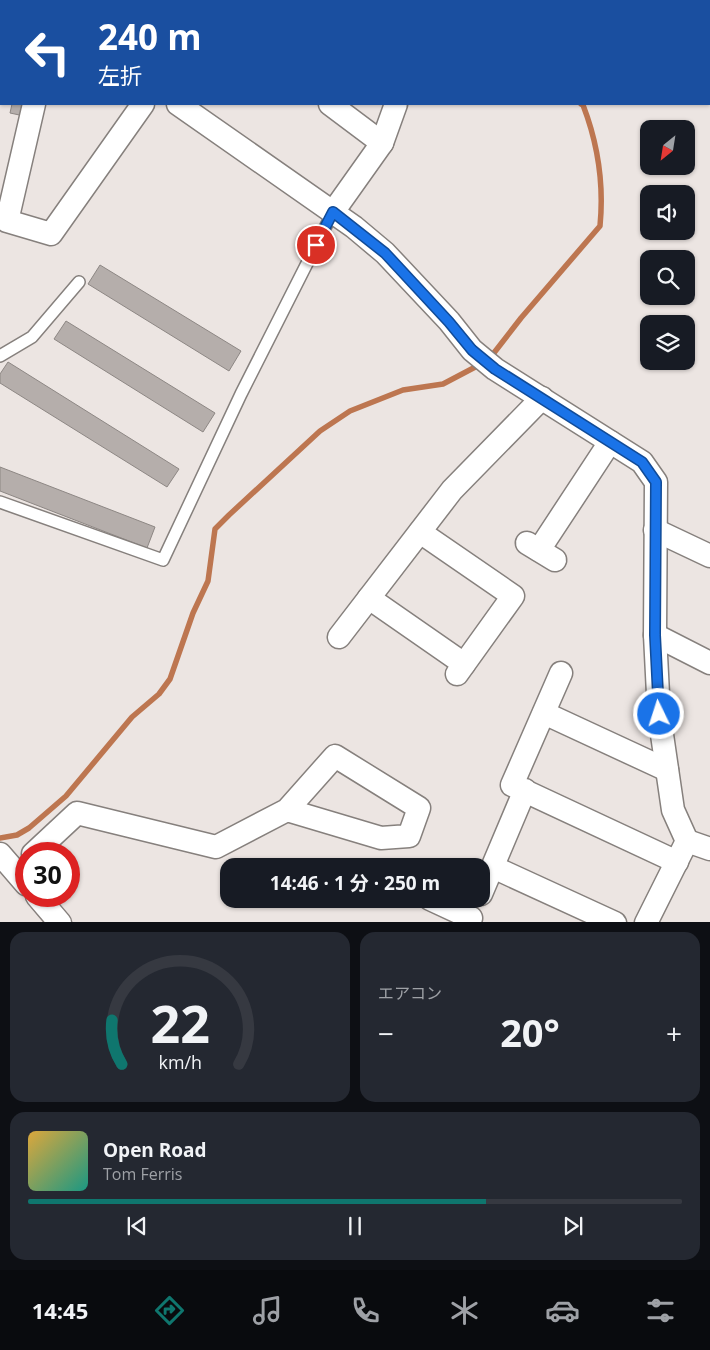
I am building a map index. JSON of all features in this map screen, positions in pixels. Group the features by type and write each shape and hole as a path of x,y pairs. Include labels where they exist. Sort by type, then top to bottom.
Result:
{"street":[{"path":"34,105 7,222 51,234 142,105"},
{"path":"179,105 333,212 385,253 449,322 472,350 495,369 642,462 656,482 655,635 659,714 672,810 687,841 710,848"},
{"path":"331,105 382,143"},
{"path":"333,212 382,143 396,105"},
{"path":"339,637 452,490 542,398"},
{"path":"540,551 610,442"},
{"path":"655,530 710,556"},
{"path":"369,598 460,668 512,596 420,532"},
{"path":"655,635 710,663"},
{"path":"561,673 512,785 677,862"},
{"path":"544,713 667,770"},
{"path":"46,842 77,813 216,847 288,810 335,756 419,808 409,836 381,838 288,810"},
{"path":"490,874 525,790"},
{"path":"646,922 687,841"},
{"path":"0,854 15,866"},
{"path":"493,867 615,922"},
{"path":"47,907 60,922"},
{"path":"458,908 473,913"}],"lane":[{"path":"0,502 163,560 241,394 333,212"},
{"path":"0,356 32,337 79,282"}],"building":[{"path":"12,105 26,105 24,116 10,113"},
{"path":"100,265 241,351 229,371 88,284"},
{"path":"66,321 215,413 203,432 54,339"},
{"path":"8,362 179,469 167,487 0,383 0,374"},
{"path":"0,467 155,527 147,548 0,491"}],"waterway":[{"path":"490,358 521,318 600,226 601,195 599,165 593,135 583,105"},
{"path":"0,838 17,835 29,828 66,796 132,717 159,694 170,679 193,613 208,581 215,529 229,515 320,431 350,411 403,390 443,384 481,364"}],"route":[{"path":"316,245 333,212 385,253 449,322 472,350 495,369 642,462 656,482 655,635 659,714"}]}
